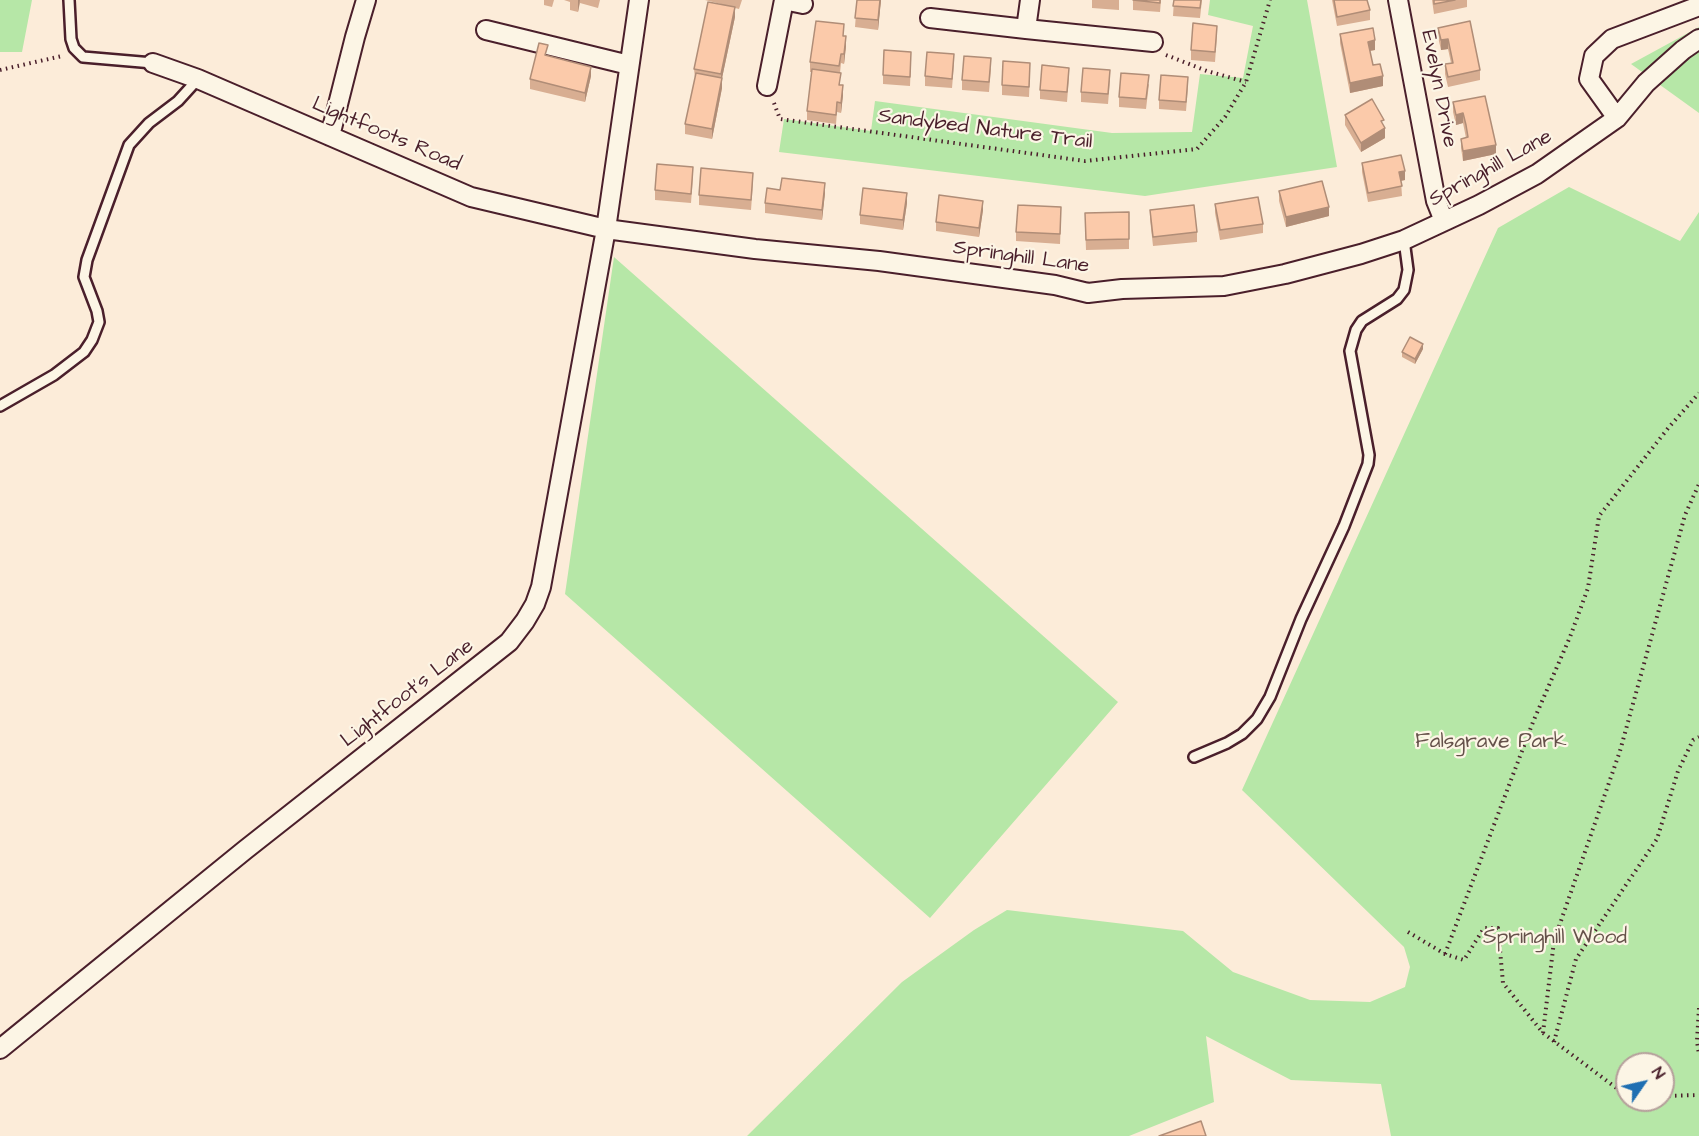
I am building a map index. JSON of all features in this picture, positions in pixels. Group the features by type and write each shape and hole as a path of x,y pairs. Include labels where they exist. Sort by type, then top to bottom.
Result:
{"street":[{"path":"330,136 366,0"},
{"path":"606,229 639,0"},
{"path":"767,86 784,0 803,4"},
{"path":"1026,29 1030,0"},
{"name":"Evelyn Drive","path":"1398,0 1436,201 1444,221"},
{"path":"1617,118 1589,79 1594,56 1612,39 1699,6"},
{"path":"930,18 1153,42"},
{"path":"486,30 629,65"},
{"name":"Springhill Lane","path":"606,229 755,249 879,261 1055,285 1088,293 1122,289 1224,286 1285,274 1361,254 1404,240 1479,206 1537,174 1617,118 1646,83 1699,39"},
{"name":"Lightfoots Road","path":"153,63 198,79 471,196 606,229"},
{"name":"Lightfoot's Lane","path":"0,1049 245,850 509,642 525,621 535,604 541,587 606,229"}],"lane":[{"path":"69,0 71,39 77,52 83,57 153,63"},
{"path":"0,406 54,375 84,352 92,340 99,322 84,277 87,260 129,145 149,123 178,101 198,79"},
{"path":"1194,757 1242,734 1257,719 1270,698 1301,619 1344,526 1368,464 1369,455 1350,351 1356,330 1362,321 1397,299 1404,290 1408,270 1404,240"}],"path":[{"name":"Sandybed Nature Trail","path":"767,86 780,119 1085,161 1197,149 1225,117 1246,82 1270,0"},
{"path":"1153,42 1166,56 1207,72 1246,82"},
{"path":"0,70 77,52"},
{"path":"1445,954 1533,722 1570,637 1588,588 1599,516 1669,427 1699,393"},
{"path":"1543,1033 1554,941 1620,751 1685,515 1699,484"},
{"path":"1554,1042 1576,959 1657,839 1678,771 1693,740 1699,737"},
{"path":"1408,932 1445,954 1464,960 1485,928 1498,928 1503,983 1543,1033 1615,1087"},
{"path":"1699,1008 1697,1041 1699,1055"},
{"path":"1675,1096 1699,1095"}],"green space":[{"path":"0,0 32,0 22,52 0,52"},
{"path":"1210,0 1307,0 1337,167 1145,196 779,152 784,119 871,131 875,101 1112,133 1192,132 1200,74 1243,78 1253,26 1208,15"},
{"path":"1699,27 1699,113 1631,64"},
{"name":"Springhill Wood","path":"1569,187 1680,241 1699,212 1699,1136 1391,1136 1381,1084 1291,1080 1206,1036 1214,1102 1129,1136 747,1136 902,982 974,930 1007,910 1183,931 1233,972 1310,1000 1370,1002 1405,987 1410,967 1404,947 1242,790 1498,228"},
{"path":"614,257 1118,702 930,918 565,594"}],"building":[{"path":"857,0 880,0 878,20 855,18"},
{"path":"1133,0 1160,0 1160,3"},
{"path":"1174,0 1201,0 1200,8 1173,6"},
{"path":"1334,0 1367,0 1370,10 1337,17"},
{"path":"1434,0 1455,0 1434,4"},
{"path":"708,2 735,7 721,74 694,69"},
{"path":"816,21 844,24 843,36 846,36 844,54 841,54 839,66 810,62"},
{"path":"1470,21 1480,70 1448,77 1445,64 1453,63 1448,39 1441,40 1438,28"},
{"path":"1193,23 1217,26 1215,52 1191,50"},
{"path":"1373,28 1375,40 1368,42 1373,65 1380,64 1383,76 1350,83 1340,34"},
{"path":"539,43 548,45 545,55 591,67 585,93 530,79"},
{"path":"884,50 911,52 910,77 883,75"},
{"path":"927,52 954,54 952,79 925,76"},
{"path":"964,56 991,58 989,82 962,80"},
{"path":"1003,61 1030,63 1029,87 1002,85"},
{"path":"1042,65 1069,68 1067,92 1040,90"},
{"path":"1083,68 1110,70 1108,94 1081,92"},
{"path":"812,69 841,73 839,85 843,85 841,103 837,102 836,115 807,111"},
{"path":"696,73 722,78 712,129 685,124"},
{"path":"1121,73 1149,75 1146,99 1119,97"},
{"path":"1161,75 1188,77 1186,102 1159,100"},
{"path":"1485,96 1496,145 1463,151 1461,139 1468,137 1466,125 1463,113 1456,115 1453,102"},
{"path":"1372,99 1384,120 1381,121 1385,128 1361,143 1345,115"},
{"path":"1401,155 1405,171 1399,172 1402,186 1368,193 1362,163"},
{"path":"657,164 693,167 691,194 655,190"},
{"path":"701,168 753,173 751,200 699,195"},
{"path":"782,178 825,183 822,210 765,203 767,188 780,190"},
{"path":"1322,181 1329,207 1286,217 1279,191"},
{"path":"863,188 907,193 903,220 860,215"},
{"path":"939,195 983,201 979,228 936,222"},
{"path":"1258,197 1263,224 1220,230 1215,204"},
{"path":"1018,205 1061,207 1060,234 1016,232"},
{"path":"1194,205 1197,232 1153,237 1150,210"},
{"path":"1129,212 1129,239 1086,240 1085,213"},
{"path":"1410,337 1423,344 1415,359 1402,352"},
{"path":"1201,1121 1206,1136 1159,1136"}],"park label":[{"name":"Falsgrave Park","path":"1491,743"}]}
